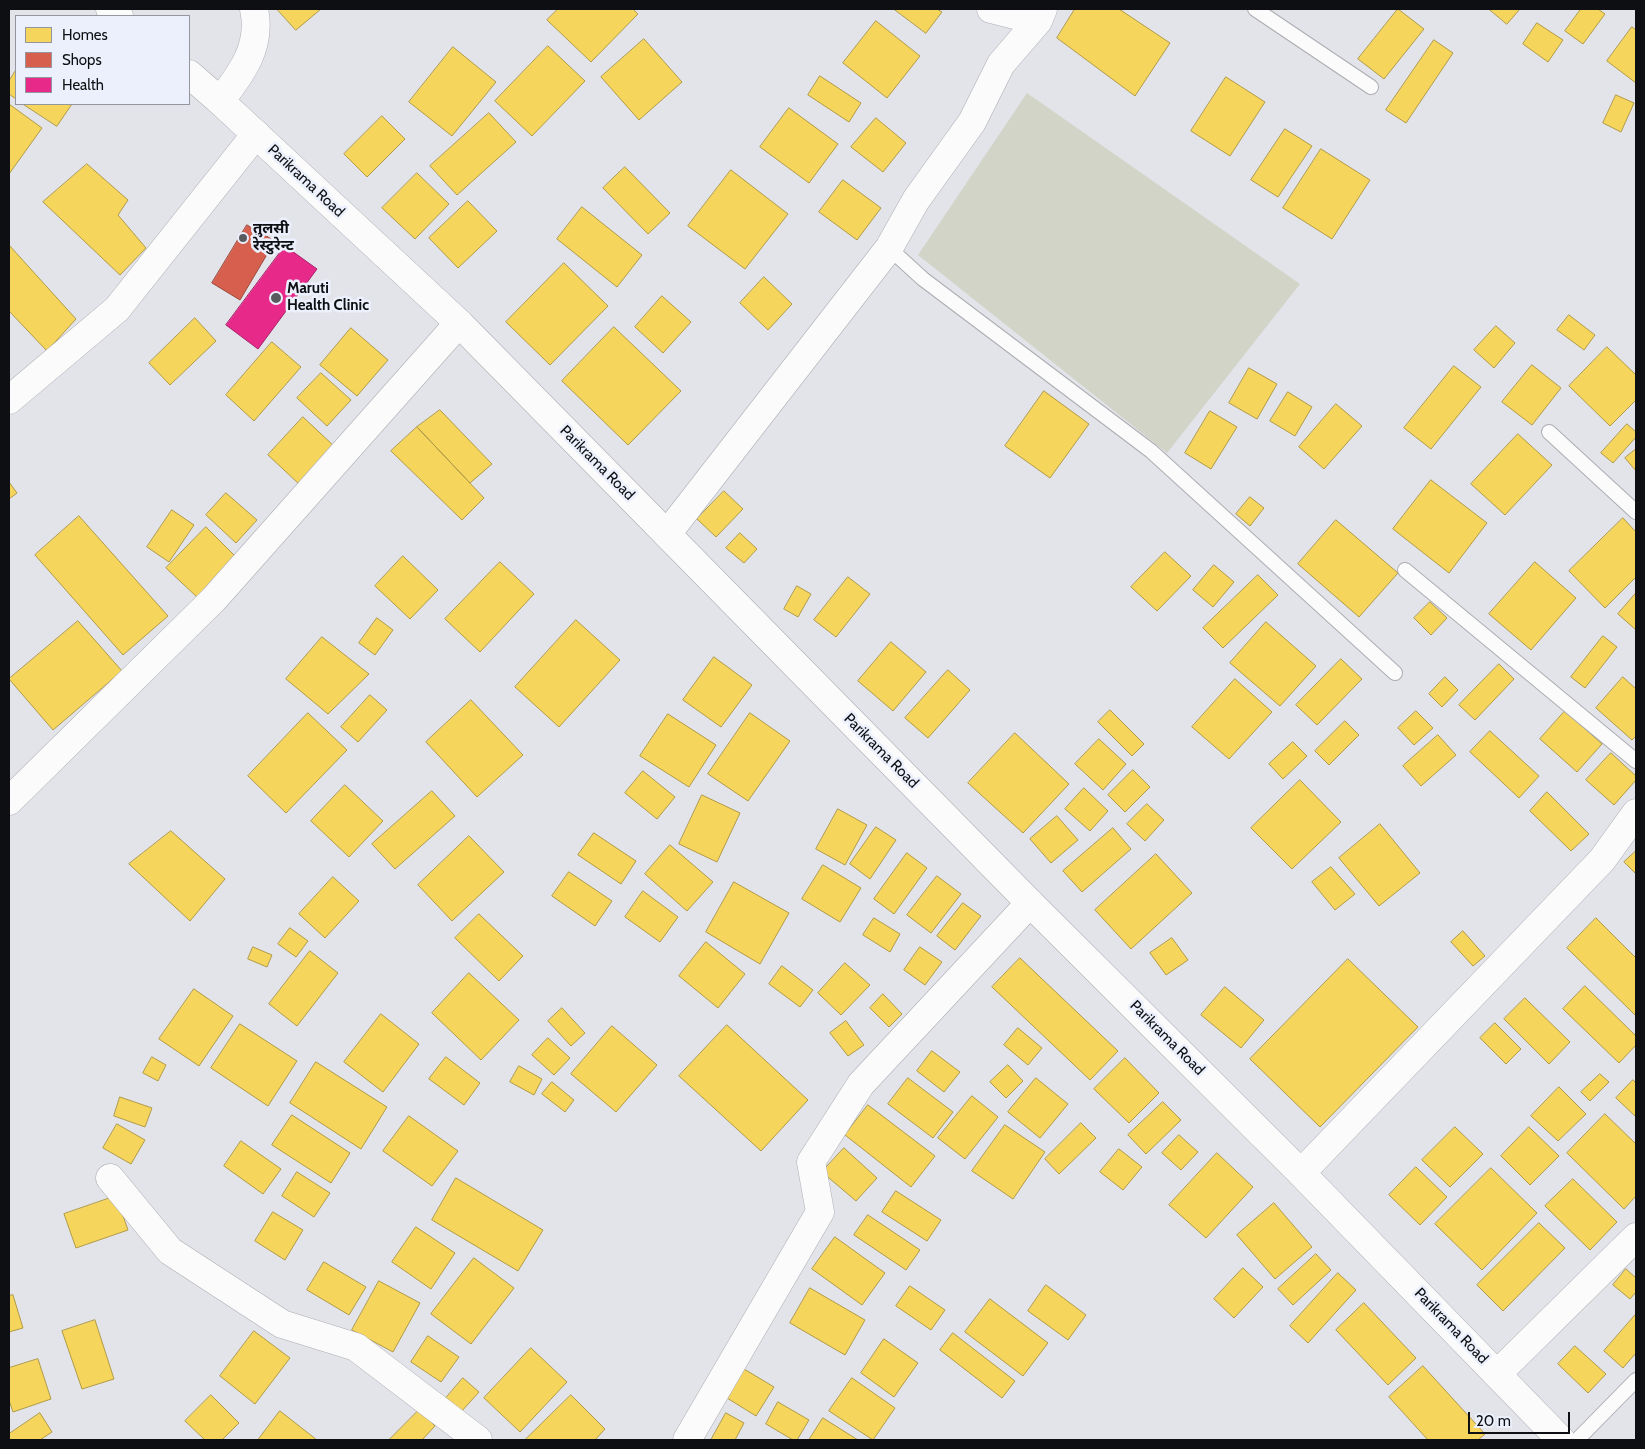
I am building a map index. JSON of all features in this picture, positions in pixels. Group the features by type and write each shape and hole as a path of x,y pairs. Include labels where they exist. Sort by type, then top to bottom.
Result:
{"street":[{"path":"220,101 241,75 249,59 254,43 256,17 254,9"},
{"path":"991,9 1040,15"},
{"path":"667,534 888,248 916,200 972,122 1001,64 1040,15"},
{"name":"Parikrama Road","path":"190,75 459,323 1030,903 1302,1173 1561,1440"},
{"path":"9,400 117,309 256,134"},
{"path":"9,800 214,599 459,323"},
{"path":"1302,1173 1602,860 1636,813"},
{"path":"687,1440 820,1212 811,1162 861,1084 1030,903"},
{"path":"110,1178 170,1251 282,1324 356,1347 478,1440"},
{"path":"1497,1374 1636,1237"}],"lane":[{"path":"1255,9 1371,87"},
{"path":"888,248 923,279 1151,451 1395,673"},
{"path":"1549,432 1636,512"},
{"path":"1405,570 1636,761"},
{"path":"1577,1440 1636,1380"}],"shaded area":[{"path":"1027,93 1300,284 1167,453 918,255"}],"building: Homes":[{"path":"277,9 321,9 296,30"},
{"path":"558,9 633,9 638,14 591,62 547,20"},
{"path":"894,9 937,9 942,12 926,33"},
{"path":"1075,9 1119,9 1170,43 1135,96 1057,38"},
{"path":"1398,9 1424,29 1384,79 1358,59"},
{"path":"1489,9 1520,9 1507,24"},
{"path":"1581,9 1598,9 1605,14 1583,44 1565,31"},
{"path":"876,21 920,56 887,98 843,63"},
{"path":"1537,23 1563,40 1548,62 1523,44"},
{"path":"1632,27 1636,30 1636,83 1607,61"},
{"path":"644,39 682,82 639,120 601,77"},
{"path":"1434,40 1453,53 1406,123 1386,110"},
{"path":"548,46 585,81 532,136 495,101"},
{"path":"453,47 496,82 452,136 409,102"},
{"path":"15,72 15,98 9,94 9,81"},
{"path":"820,76 861,103 849,122 808,95"},
{"path":"1226,77 1265,102 1230,156 1191,131"},
{"path":"1616,95 1634,103 1621,132 1603,123"},
{"path":"9,104 42,128 9,174"},
{"path":"25,105 71,105 57,126"},
{"path":"789,108 838,144 809,183 760,147"},
{"path":"489,113 516,142 457,195 430,166"},
{"path":"382,116 405,139 367,177 344,154"},
{"path":"876,118 906,143 883,172 851,147"},
{"path":"1285,129 1312,146 1278,197 1251,180"},
{"path":"1321,149 1370,180 1332,239 1283,208"},
{"path":"87,164 128,200 118,215 146,248 120,275 43,202"},
{"path":"625,167 670,213 648,234 603,188"},
{"path":"731,170 788,214 745,269 688,226"},
{"path":"417,173 449,204 415,239 382,208"},
{"path":"843,180 881,208 857,240 819,212"},
{"path":"468,201 497,231 458,268 429,238"},
{"path":"582,207 642,255 617,287 557,239"},
{"path":"9,245 76,319 47,351 9,311"},
{"path":"564,263 608,306 550,365 506,322"},
{"path":"764,277 792,304 768,330 740,303"},
{"path":"662,296 691,322 663,353 635,327"},
{"path":"1569,315 1595,335 1584,350 1557,330"},
{"path":"195,318 216,341 170,385 149,363"},
{"path":"1496,326 1515,343 1494,368 1474,350"},
{"path":"614,327 681,391 628,445 562,381"},
{"path":"351,328 388,360 357,396 320,365"},
{"path":"272,342 301,367 254,421 226,395"},
{"path":"1607,347 1636,375 1636,400 1610,426 1569,386"},
{"path":"1532,365 1561,388 1532,425 1502,402"},
{"path":"1454,366 1481,387 1431,449 1404,428"},
{"path":"1249,368 1277,384 1257,419 1229,403"},
{"path":"321,373 351,400 327,426 297,398"},
{"path":"1044,391 1089,424 1050,478 1005,446"},
{"path":"1288,392 1312,407 1295,436 1270,421"},
{"path":"1336,404 1362,426 1324,469 1299,447"},
{"path":"440,410 492,464 470,483 417,427"},
{"path":"1210,411 1237,427 1211,469 1185,453"},
{"path":"303,417 335,447 300,485 268,455"},
{"path":"1627,424 1636,432 1636,437 1613,463 1601,453"},
{"path":"417,427 484,498 462,520 391,451"},
{"path":"1518,434 1552,465 1505,515 1471,484"},
{"path":"1636,449 1636,471 1625,458"},
{"path":"1431,480 1487,523 1449,573 1393,529"},
{"path":"9,482 17,493 9,499"},
{"path":"724,491 743,509 716,537 697,519"},
{"path":"226,493 257,520 236,543 206,515"},
{"path":"1250,497 1264,508 1250,526 1236,514"},
{"path":"172,510 194,525 169,562 147,547"},
{"path":"79,516 168,616 123,655 35,555"},
{"path":"1623,518 1636,532 1636,577 1605,608 1569,571"},
{"path":"1336,520 1398,573 1359,617 1298,564"},
{"path":"206,527 237,558 198,598 166,568"},
{"path":"740,533 757,549 744,563 726,548"},
{"path":"1165,552 1191,576 1157,611 1131,587"},
{"path":"403,556 438,590 410,619 375,586"},
{"path":"500,562 534,594 480,652 445,619"},
{"path":"1535,562 1576,598 1531,650 1489,614"},
{"path":"1214,565 1234,582 1213,607 1193,590"},
{"path":"1258,575 1278,595 1223,648 1203,628"},
{"path":"848,577 870,594 836,637 814,620"},
{"path":"797,586 811,594 798,617 784,609"},
{"path":"1636,593 1636,630 1618,614"},
{"path":"1430,602 1447,618 1431,635 1414,618"},
{"path":"377,618 393,630 375,655 359,643"},
{"path":"576,620 620,660 559,727 515,687"},
{"path":"78,621 122,671 53,730 9,679"},
{"path":"1266,622 1316,666 1280,706 1230,663"},
{"path":"1603,636 1617,647 1585,688 1571,677"},
{"path":"322,637 369,674 328,714 286,679"},
{"path":"891,642 926,672 893,711 858,681"},
{"path":"714,657 752,685 721,727 683,700"},
{"path":"1341,659 1362,679 1317,725 1296,705"},
{"path":"1499,664 1514,679 1475,720 1459,705"},
{"path":"948,670 970,690 928,738 905,718"},
{"path":"1445,677 1458,690 1442,707 1429,694"},
{"path":"1623,677 1636,689 1636,736 1632,740 1596,708"},
{"path":"1235,679 1272,712 1229,759 1192,727"},
{"path":"370,695 387,710 358,742 341,727"},
{"path":"471,700 523,755 477,797 426,742"},
{"path":"1110,710 1144,744 1132,756 1098,722"},
{"path":"1416,711 1433,728 1414,745 1398,728"},
{"path":"1565,711 1602,744 1577,772 1540,739"},
{"path":"308,713 347,750 286,813 248,776"},
{"path":"750,713 790,741 748,801 708,774"},
{"path":"668,714 716,745 689,787 640,756"},
{"path":"1345,721 1359,735 1329,765 1315,751"},
{"path":"1490,731 1539,776 1519,798 1470,752"},
{"path":"1015,733 1069,784 1023,833 968,783"},
{"path":"1438,735 1456,755 1421,786 1403,766"},
{"path":"1099,739 1126,764 1103,790 1075,764"},
{"path":"1293,742 1307,756 1283,779 1269,764"},
{"path":"1611,753 1636,776 1636,780 1614,805 1586,780"},
{"path":"1133,770 1150,787 1125,812 1108,795"},
{"path":"643,771 675,797 657,819 625,793"},
{"path":"1300,780 1341,822 1292,869 1251,828"},
{"path":"345,785 383,821 349,857 311,821"},
{"path":"1084,788 1108,811 1090,831 1065,809"},
{"path":"432,791 455,816 395,869 372,844"},
{"path":"1547,792 1589,834 1571,851 1530,811"},
{"path":"702,795 740,813 717,862 679,844"},
{"path":"1147,804 1164,820 1145,841 1127,824"},
{"path":"838,809 867,825 845,865 816,849"},
{"path":"1057,816 1078,840 1051,863 1030,839"},
{"path":"1380,824 1420,873 1379,906 1339,858"},
{"path":"876,827 896,840 870,879 850,864"},
{"path":"1113,828 1131,849 1082,892 1063,871"},
{"path":"171,831 225,879 190,921 129,864"},
{"path":"594,833 636,861 621,884 578,855"},
{"path":"469,836 504,872 452,921 418,885"},
{"path":"670,845 713,882 687,911 645,874"},
{"path":"907,853 927,868 894,914 874,899"},
{"path":"1636,853 1636,874 1624,862"},
{"path":"1156,854 1192,893 1131,949 1095,910"},
{"path":"823,865 861,888 840,922 802,899"},
{"path":"1331,867 1355,894 1335,910 1312,882"},
{"path":"569,872 612,901 595,926 552,896"},
{"path":"937,876 961,894 931,933 907,915"},
{"path":"333,877 359,901 325,938 299,914"},
{"path":"734,882 789,913 760,964 706,932"},
{"path":"643,891 678,917 660,942 625,917"},
{"path":"963,903 981,916 955,950 937,936"},
{"path":"479,914 523,956 499,981 455,938"},
{"path":"874,918 900,934 890,952 863,935"},
{"path":"1596,918 1636,958 1636,1016 1567,948"},
{"path":"290,928 308,941 296,957 278,944"},
{"path":"1463,931 1485,956 1473,966 1451,942"},
{"path":"1172,938 1188,960 1166,975 1150,953"},
{"path":"706,942 745,974 718,1008 679,976"},
{"path":"253,947 272,955 267,967 248,959"},
{"path":"920,947 942,962 925,985 904,970"},
{"path":"310,951 338,973 297,1026 269,1004"},
{"path":"1020,958 1118,1051 1090,1080 992,987"},
{"path":"1348,959 1418,1027 1320,1127 1250,1059"},
{"path":"845,963 870,985 841,1015 818,993"},
{"path":"782,966 813,990 800,1007 769,984"},
{"path":"469,973 519,1020 481,1060 432,1013"},
{"path":"1585,986 1636,1036 1636,1045 1619,1063 1563,1009"},
{"path":"1225,987 1264,1020 1241,1048 1201,1015"},
{"path":"194,989 233,1016 199,1066 159,1039"},
{"path":"883,994 902,1014 889,1027 870,1008"},
{"path":"1525,998 1570,1042 1549,1064 1504,1019"},
{"path":"562,1008 585,1033 571,1046 548,1021"},
{"path":"381,1014 419,1044 383,1092 344,1062"},
{"path":"846,1021 864,1045 848,1056 830,1033"},
{"path":"1495,1023 1521,1049 1506,1064 1480,1038"},
{"path":"240,1024 297,1061 268,1106 211,1068"},
{"path":"727,1025 808,1100 761,1151 679,1076"},
{"path":"612,1026 657,1065 616,1112 571,1074"},
{"path":"1018,1028 1042,1048 1028,1065 1004,1045"},
{"path":"548,1038 570,1058 554,1075 532,1055"},
{"path":"932,1051 960,1072 944,1092 917,1071"},
{"path":"152,1057 166,1065 158,1081 143,1073"},
{"path":"446,1057 480,1083 464,1105 429,1079"},
{"path":"1125,1058 1159,1093 1129,1123 1094,1089"},
{"path":"316,1062 387,1107 361,1149 290,1103"},
{"path":"1008,1065 1023,1081 1006,1098 990,1082"},
{"path":"519,1066 542,1079 534,1095 510,1082"},
{"path":"1600,1074 1609,1082 1590,1101 1581,1092"},
{"path":"908,1078 953,1112 933,1138 888,1104"},
{"path":"1036,1078 1068,1104 1040,1138 1008,1112"},
{"path":"1633,1080 1636,1083 1636,1117 1616,1098"},
{"path":"552,1082 574,1100 565,1112 542,1094"},
{"path":"1559,1087 1586,1114 1558,1141 1531,1116"},
{"path":"972,1096 998,1117 965,1159 938,1138"},
{"path":"120,1097 152,1108 145,1127 114,1116"},
{"path":"1163,1102 1181,1120 1146,1154 1128,1135"},
{"path":"868,1105 935,1156 911,1187 845,1135"},
{"path":"1605,1114 1636,1144 1636,1196 1624,1209 1567,1153"},
{"path":"292,1115 350,1153 331,1183 272,1145"},
{"path":"409,1116 458,1151 432,1186 383,1151"},
{"path":"1081,1123 1096,1138 1059,1174 1045,1159"},
{"path":"117,1124 145,1140 131,1164 103,1148"},
{"path":"1005,1125 1045,1152 1013,1199 972,1171"},
{"path":"1455,1127 1483,1154 1450,1187 1422,1160"},
{"path":"1529,1127 1559,1156 1530,1185 1501,1156"},
{"path":"1179,1135 1198,1152 1181,1170 1162,1153"},
{"path":"241,1141 281,1169 263,1194 224,1166"},
{"path":"844,1148 877,1178 856,1201 822,1172"},
{"path":"1119,1149 1142,1167 1123,1190 1100,1172"},
{"path":"1217,1153 1253,1187 1206,1238 1169,1205"},
{"path":"1416,1167 1447,1197 1420,1225 1389,1195"},
{"path":"1491,1168 1537,1213 1482,1270 1435,1224"},
{"path":"297,1172 330,1193 314,1217 282,1196"},
{"path":"456,1178 543,1230 518,1271 432,1220"},
{"path":"1573,1179 1617,1222 1590,1250 1545,1206"},
{"path":"896,1191 941,1220 927,1241 882,1212"},
{"path":"116,1196 128,1230 76,1248 64,1214"},
{"path":"1274,1203 1312,1247 1275,1279 1237,1235"},
{"path":"273,1212 303,1230 285,1260 255,1241"},
{"path":"868,1215 920,1250 906,1270 854,1235"},
{"path":"1539,1223 1565,1248 1503,1311 1477,1285"},
{"path":"416,1227 455,1253 431,1289 392,1262"},
{"path":"835,1237 885,1273 862,1305 812,1269"},
{"path":"1316,1254 1331,1270 1293,1305 1278,1289"},
{"path":"474,1258 514,1288 471,1344 431,1314"},
{"path":"324,1262 366,1287 349,1315 307,1290"},
{"path":"1243,1268 1263,1287 1234,1318 1214,1299"},
{"path":"1626,1269 1636,1278 1636,1292 1630,1299 1613,1285"},
{"path":"1338,1273 1356,1290 1308,1343 1290,1326"},
{"path":"379,1281 420,1303 393,1352 352,1330"},
{"path":"1046,1285 1086,1315 1068,1340 1028,1311"},
{"path":"910,1286 945,1310 931,1330 896,1306"},
{"path":"810,1288 865,1320 845,1355 790,1323"},
{"path":"13,1295 23,1328 9,1332 9,1296"},
{"path":"990,1299 1048,1343 1023,1376 965,1332"},
{"path":"1364,1303 1416,1358 1388,1385 1336,1330"},
{"path":"1636,1314 1636,1353 1623,1368 1604,1351"},
{"path":"95,1320 114,1379 82,1389 62,1331"},
{"path":"254,1331 290,1358 255,1404 220,1376"},
{"path":"953,1333 1015,1381 1002,1398 940,1350"},
{"path":"428,1336 459,1357 441,1382 411,1362"},
{"path":"884,1339 918,1363 894,1397 861,1373"},
{"path":"1575,1346 1606,1374 1588,1393 1558,1364"},
{"path":"531,1348 567,1382 520,1432 484,1398"},
{"path":"38,1359 51,1399 13,1412 9,1400 9,1368"},
{"path":"1423,1366 1485,1434 1478,1440 1428,1440 1389,1397"},
{"path":"744,1369 774,1387 756,1416 727,1398"},
{"path":"463,1378 479,1392 461,1412 446,1398"},
{"path":"852,1378 895,1408 873,1440 829,1411"},
{"path":"211,1395 239,1423 222,1440 205,1440 185,1421"},
{"path":"571,1395 605,1429 595,1440 525,1440"},
{"path":"778,1402 809,1420 797,1440 793,1440 766,1424"},
{"path":"419,1410 435,1426 422,1440 389,1440"},
{"path":"280,1411 317,1440 258,1440"},
{"path":"40,1413 52,1432 40,1440 9,1440 9,1434"},
{"path":"726,1413 744,1423 735,1440 711,1440"},
{"path":"823,1418 858,1440 809,1440"}],"building: Shops":[{"path":"247,225 275,241 240,300 212,283"}],"building: Health":[{"path":"285,246 317,269 258,349 226,325"}],"place":[{"name":"तुलसी रेस्टुरेन्ट","path":"243,238"},
{"name":"Maruti Health Clinic","path":"276,298"}]}
